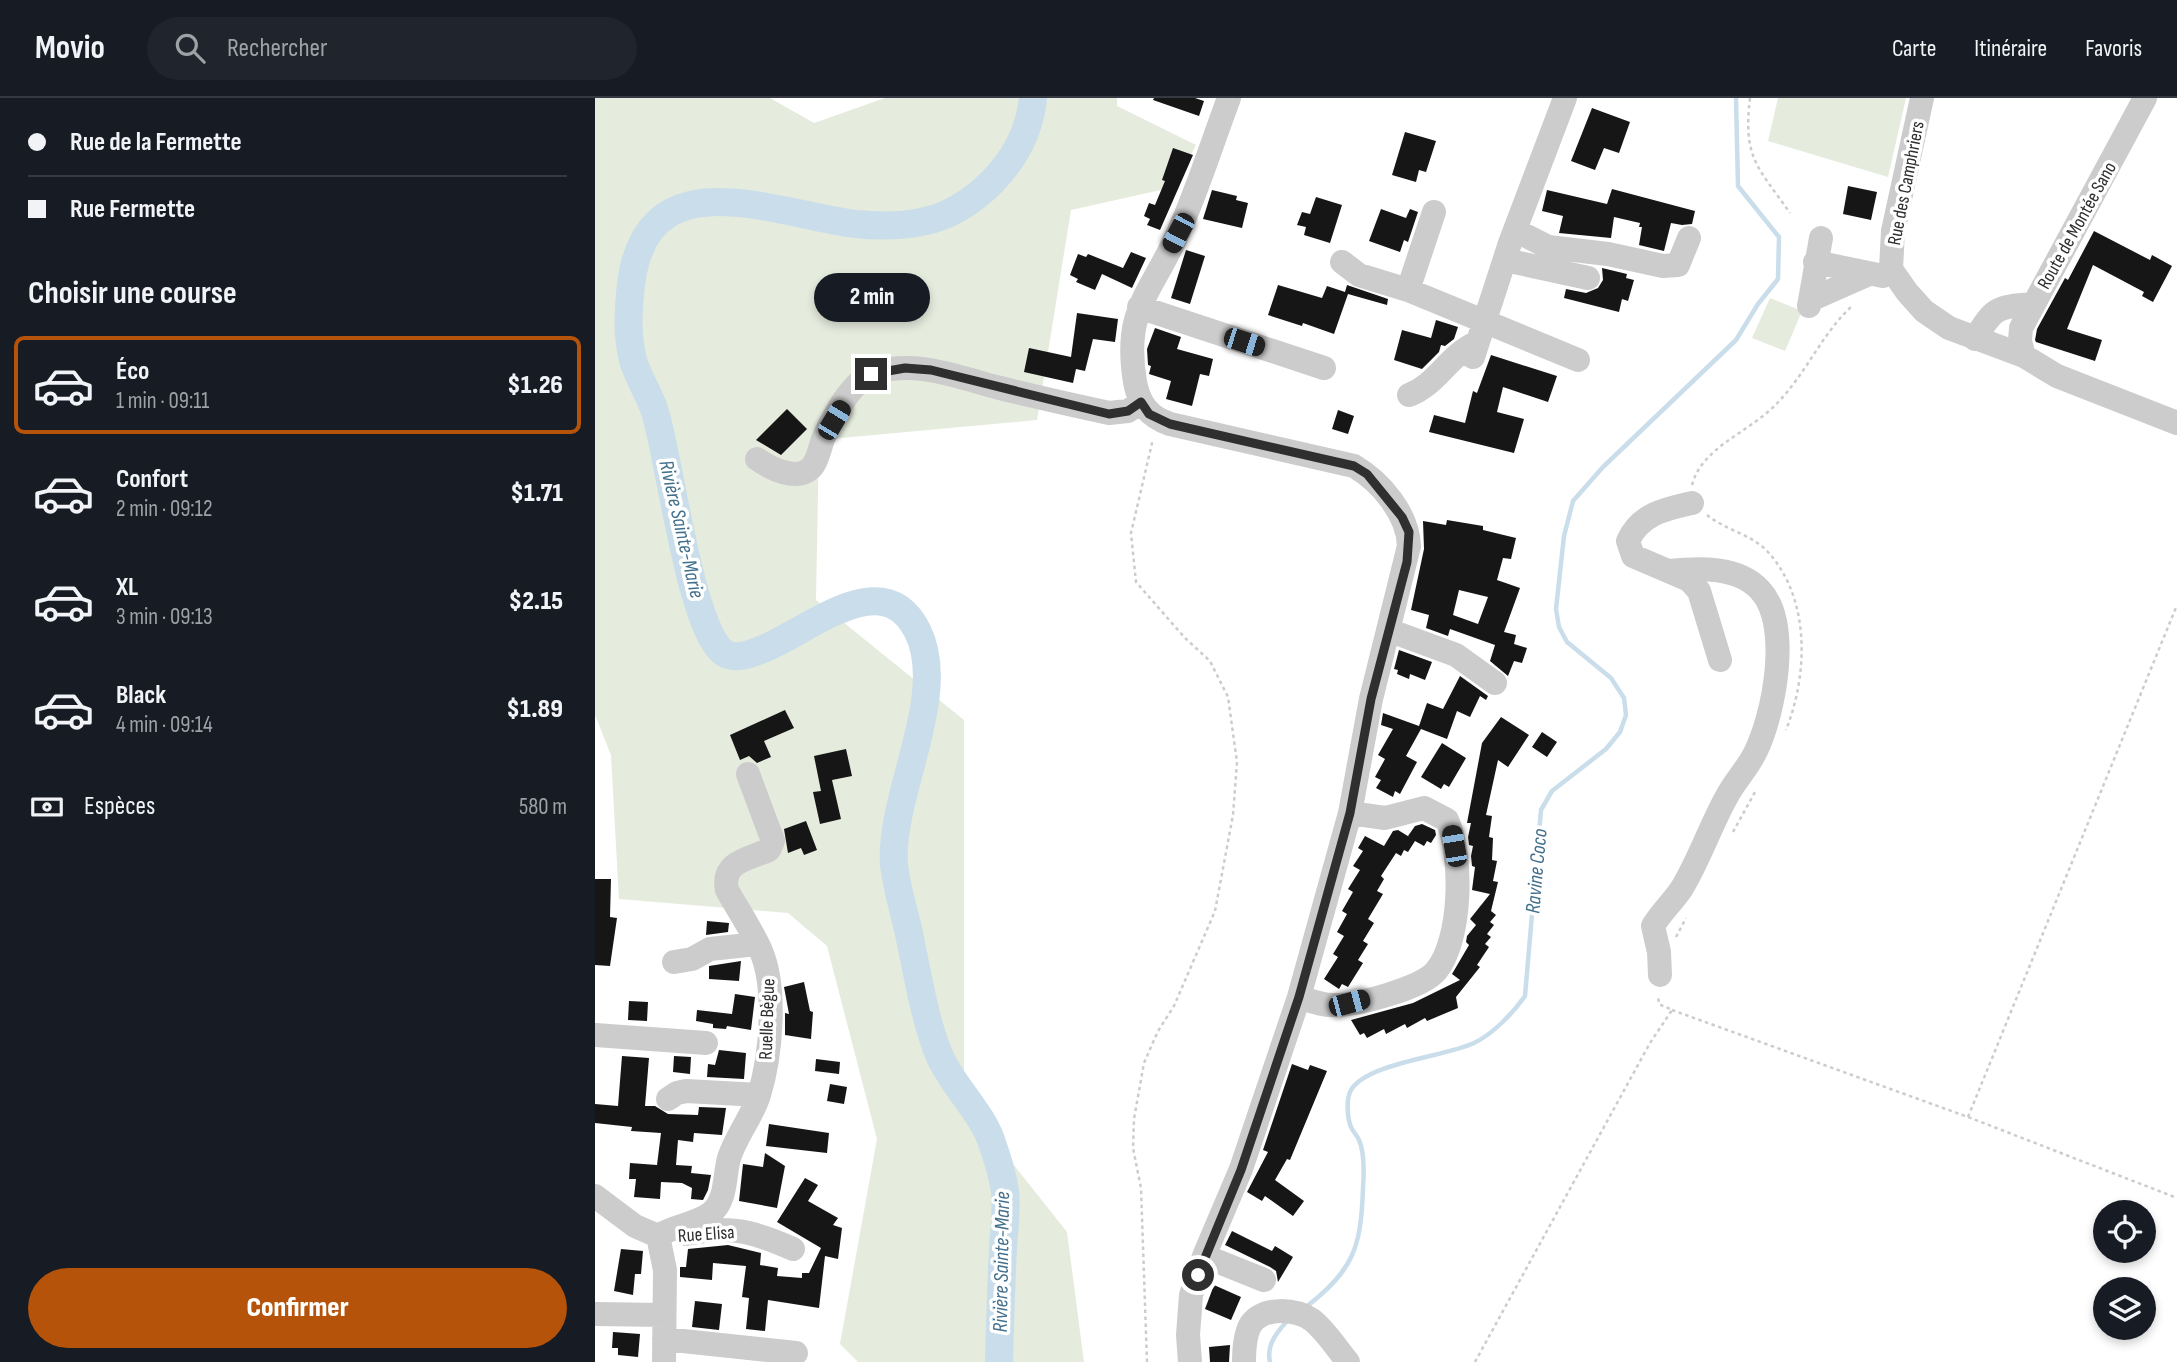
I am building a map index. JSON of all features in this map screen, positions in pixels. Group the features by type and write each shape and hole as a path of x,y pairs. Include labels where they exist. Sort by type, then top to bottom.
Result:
{"street":[{"path":"1149,411 1130,352 1133,324 1139,307 1178,233 1229,98"},
{"path":"1409,395 1430,383 1457,354 1479,340 1515,230 1565,98"},
{"name":"Rue des Camphriers","path":"1881,273 1893,231 1922,98"},
{"name":"Route de Montée Sano","path":"2024,356 2020,341 2021,328 2145,98"},
{"path":"1408,290 1434,212"},
{"path":"1515,230 1548,247 1608,254 1663,266 1678,265 1689,238"},
{"path":"1821,238 1810,303 1881,273"},
{"path":"1505,260 1588,278"},
{"path":"1342,262 1359,275 1408,290 1479,340 1578,360"},
{"path":"1815,262 1881,273 1949,328 2024,356 2057,376 2177,423"},
{"path":"1975,339 1995,311 2007,306 2033,304"},
{"path":"1139,307 1324,368"},
{"path":"757,459 771,468 793,474 804,472 812,467 824,437 855,386 871,374 887,369 931,370 1109,414 1149,411 1354,466 1367,474 1392,503 1409,532 1407,562 1371,699 1350,813 1299,997 1241,1170 1204,1256 1191,1295 1188,1335 1190,1362"},
{"path":"1692,503 1664,509 1647,517 1634,527 1628,541 1633,556 1689,580 1699,591 1720,660"},
{"path":"1660,975 1659,952 1653,926 1681,889 1727,795 1755,754 1766,725 1775,687 1777,652 1771,606 1759,589 1737,575 1717,571 1696,569 1670,572"},
{"path":"1388,630 1456,655 1495,683"},
{"name":"Ruelle Bègue","path":"658,1236 673,1226 698,1221 720,1203 730,1157 759,1095 768,1033 770,991 767,970 757,944 727,890 725,880 726,872 734,865 769,850 773,841 748,774"},
{"path":"1299,997 1336,1005 1412,986 1435,973 1448,944 1457,894 1457,864 1447,820 1424,808 1385,818 1350,813"},
{"path":"674,961 692,959 710,949 757,944"},
{"path":"595,1035 706,1043"},
{"path":"668,1099 686,1091 759,1095"},
{"name":"Rue Elisa","path":"595,1196 635,1226 658,1236 728,1228 762,1235 793,1248"},
{"name":"Rue Elisa","path":"658,1236 666,1269 664,1339"},
{"path":"1204,1256 1264,1280"},
{"path":"1244,1362 1251,1325 1259,1317 1275,1311 1294,1313 1314,1322 1348,1362"},
{"path":"595,1314 664,1339 796,1353"}],"path":[{"path":"1750,98 1748,145 1755,162 1790,213"},
{"path":"1786,732 1801,680 1799,620 1791,591 1766,550 1713,520 1692,503 1690,493 1703,460 1749,427 1787,393 1839,317 1857,301"},
{"path":"1147,1362 1141,1188 1133,1148 1134,1119 1144,1063 1158,1031 1174,1006 1215,911 1233,815 1237,762 1228,697 1210,661 1185,638 1136,582 1131,533 1149,411"},
{"path":"1968,1117 2177,606"},
{"path":"1728,842 1755,792"},
{"path":"1674,940 1688,915"},
{"path":"1660,975 1657,992 1659,1004 1672,1010 1968,1117 2177,1198"},
{"path":"1475,1362 1650,1043 1672,1010"}],"shaded area":[{"path":"595,98 770,98 814,123 885,98 1117,98 1117,106 1196,145 1174,187 1071,210 1037,420 819,440 816,600 964,720 964,1102 1067,1232 1084,1362 858,1362 840,1344 877,1139 827,946 788,913 619,899 611,755 595,715"},
{"path":"1778,98 1906,98 1888,177 1768,141"},
{"path":"1770,298 1802,311 1785,351 1752,338"}],"building":[{"path":"1195,98 1204,101 1199,116 1153,100"},
{"path":"1592,108 1630,122 1619,153 1604,148 1595,170 1571,161"},
{"path":"1405,132 1436,141 1426,172 1419,170 1416,182 1392,175"},
{"path":"1173,148 1193,155 1160,230 1147,225 1150,219 1144,216 1149,203 1155,205 1165,181 1162,180"},
{"path":"1848,186 1877,192 1871,220 1843,214"},
{"path":"1612,189 1695,211 1692,224 1671,223 1664,251 1639,245 1642,227 1639,227 1640,223 1614,217 1611,238 1559,233 1563,216 1542,211 1547,190 1607,204"},
{"path":"1212,190 1237,196 1236,200 1248,203 1242,228 1203,219"},
{"path":"1316,197 1342,205 1330,243 1304,235 1306,227 1297,225 1302,212 1310,214"},
{"path":"1381,209 1406,218 1410,209 1418,212 1408,242 1404,240 1400,252 1369,241"},
{"path":"2094,231 2150,260 2152,255 2172,266 2153,302 2142,296 2144,292 2093,265 2067,329 2102,340 2095,361 2035,340 2037,329 2065,278 2068,280"},
{"path":"1186,250 1205,256 1190,304 1171,298"},
{"path":"1131,252 1146,258 1132,288 1102,274 1095,290 1076,282 1078,279 1070,275 1078,254 1086,257 1088,254 1123,268"},
{"path":"1602,268 1627,274 1626,278 1634,280 1628,301 1622,299 1619,312 1564,298 1566,289 1586,293 1598,288 1603,280"},
{"path":"1278,285 1322,298 1327,286 1345,292 1347,285 1388,299 1387,305 1348,294 1334,334 1268,315"},
{"path":"1077,313 1118,319 1115,342 1093,339 1085,371 1076,369 1073,383 1024,372 1029,348 1071,357"},
{"path":"1436,320 1458,327 1454,339 1445,346 1441,345 1439,352 1422,369 1394,360 1402,330 1431,338"},
{"path":"1155,328 1181,337 1177,349 1213,359 1209,376 1200,374 1192,406 1166,399 1171,381 1149,374 1151,366 1148,365 1147,349"},
{"path":"1491,355 1557,376 1548,402 1503,387 1497,412 1524,419 1514,453 1429,432 1434,415 1465,423 1473,391 1477,393"},
{"path":"787,409 807,429 781,455 756,440"},
{"path":"1338,410 1354,416 1348,434 1332,429"},
{"path":"1447,520 1483,526 1483,530 1516,538 1511,559 1503,558 1497,580 1520,588 1504,632 1516,635 1514,644 1527,648 1522,663 1514,661 1508,676 1490,661 1495,645 1450,629 1448,636 1426,628 1429,615 1411,610 1424,549 1423,521 1446,525","holes":["1459,590 1488,597 1478,624 1453,615"]},
{"path":"1399,650 1432,662 1425,680 1410,674 1409,679 1397,674 1398,670 1394,669"},
{"path":"1460,676 1488,696 1486,700 1480,696 1470,717 1457,711 1447,739 1421,729 1406,756 1417,762 1400,794 1395,791 1393,797 1376,788 1381,780 1375,777 1385,759 1378,755 1393,729 1381,725 1383,713 1419,726 1427,703 1443,709"},
{"path":"785,710 794,728 764,741 771,757 757,763 749,756 740,760 730,735"},
{"path":"1501,717 1529,735 1508,767 1498,760 1486,815 1492,816 1489,837 1493,838 1492,860 1497,861 1493,881 1498,882 1491,911 1496,915 1490,922 1494,925 1487,934 1491,937 1485,944 1489,947 1477,965 1480,967 1456,997 1458,1008 1427,1021 1425,1018 1407,1028 1405,1024 1386,1034 1384,1029 1367,1038 1364,1033 1360,1035 1351,1020 1413,1003 1460,980 1452,974 1469,945 1466,942 1467,936 1476,925 1470,919 1490,894 1472,890 1475,867 1472,866 1471,856 1473,846 1469,845 1468,837 1471,823 1467,823 1482,743"},
{"path":"1542,732 1557,742 1547,757 1532,747"},
{"path":"1442,743 1466,758 1449,787 1444,784 1441,789 1421,777"},
{"path":"846,749 852,776 832,780 841,819 820,824 813,792 821,791 814,756"},
{"path":"806,821 817,850 804,855 801,848 788,853 784,829"},
{"path":"1422,824 1435,830 1436,835 1431,843 1427,841 1424,846 1415,841 1408,852 1404,850 1401,856 1396,853 1381,876 1384,879 1377,891 1383,894 1368,919 1374,923 1363,941 1368,944 1358,960 1363,963 1348,987 1342,984 1339,989 1324,979 1338,957 1333,954 1344,936 1337,932 1347,914 1342,911 1353,892 1348,889 1360,870 1353,866 1363,851 1358,848 1365,836 1384,846 1393,831 1398,830 1411,838 1408,836 1415,826"},
{"path":"595,879 611,879 610,917 617,918 610,966 595,965"},
{"path":"707,921 729,923 728,932 706,935"},
{"path":"741,961 739,981 709,979 709,966"},
{"path":"804,982 810,1011 813,1012 811,1039 785,1035 785,1013 789,1014 784,987"},
{"path":"735,994 755,997 751,1030 727,1026 726,1029 713,1028 713,1024 696,1021 697,1010 732,1014"},
{"path":"629,1001 648,1002 647,1021 628,1020"},
{"path":"719,1050 746,1053 744,1079 707,1077 708,1064 715,1065"},
{"path":"622,1056 649,1058 645,1106 655,1106 668,1114 698,1115 699,1107 726,1108 722,1135 694,1133 693,1142 678,1140 676,1165 692,1166 691,1173 711,1175 703,1200 691,1199 692,1188 682,1183 661,1182 660,1199 634,1197 636,1179 629,1179 630,1163 657,1165 661,1133 631,1131 632,1127 595,1123 595,1104 618,1106"},
{"path":"674,1056 691,1057 690,1074 673,1072"},
{"path":"816,1059 840,1062 839,1074 815,1071"},
{"path":"1292,1064 1308,1070 1310,1065 1327,1071 1290,1160 1287,1159 1275,1180 1304,1201 1293,1216 1265,1196 1262,1201 1247,1192 1268,1152 1263,1150"},
{"path":"830,1084 847,1087 844,1104 827,1101"},
{"path":"769,1124 829,1133 827,1153 766,1146"},
{"path":"765,1153 785,1166 777,1208 739,1201 743,1164 763,1167"},
{"path":"805,1178 818,1185 808,1201 838,1218 833,1225 842,1228 838,1259 825,1256 819,1308 768,1300 765,1331 746,1329 749,1298 742,1297 746,1266 713,1263 712,1280 680,1277 680,1267 686,1267 688,1249 728,1245 761,1253 760,1265 778,1268 777,1276 802,1278 802,1273 809,1273 821,1248 777,1222"},
{"path":"1232,1231 1272,1251 1275,1246 1293,1257 1278,1282 1276,1271 1225,1245"},
{"path":"621,1249 643,1251 641,1274 635,1274 633,1295 614,1291"},
{"path":"1214,1285 1241,1297 1231,1320 1205,1309"},
{"path":"695,1301 722,1304 719,1330 692,1327"},
{"path":"613,1332 640,1334 638,1357 618,1355 618,1348 612,1348"},
{"path":"1230,1345 1229,1362 1210,1362 1209,1347"}],"waterway":[{"name":"Rivière Sainte-Marie","path":"999,1362 1006,1206 1003,1180 989,1134 946,1068 935,1043 921,994 894,864 900,808 923,716 927,686 926,658 918,632 903,612 886,603 866,602 845,607 763,649 745,655 726,654 713,640 692,581 655,412 633,360 629,310 639,250 657,222 683,207 714,202 748,204 871,225 932,220 969,201 1001,172 1015,153 1025,132 1033,98"},
{"name":"Ravine Coco","path":"1306,1307 1345,1269 1357,1242 1364,1164 1361,1145 1349,1118 1351,1090 1373,1073 1474,1043 1495,1029 1520,1003 1525,996 1541,810 1552,791 1606,749 1620,732 1626,715 1624,698 1611,678 1567,642 1559,627 1556,609 1564,536 1573,501 1603,467 1736,340 1758,304 1778,279 1779,237 1738,186 1736,98"},
{"name":"Ravine Coco","path":"1270,1362 1271,1344 1288,1320"}],"route":[{"path":"871,374 887,369 931,370 1109,414 1128,411 1141,402 1149,414 1170,424 1354,466 1367,474 1392,503 1409,532 1407,562 1371,699 1350,813 1299,997 1241,1170 1198,1275"}]}
